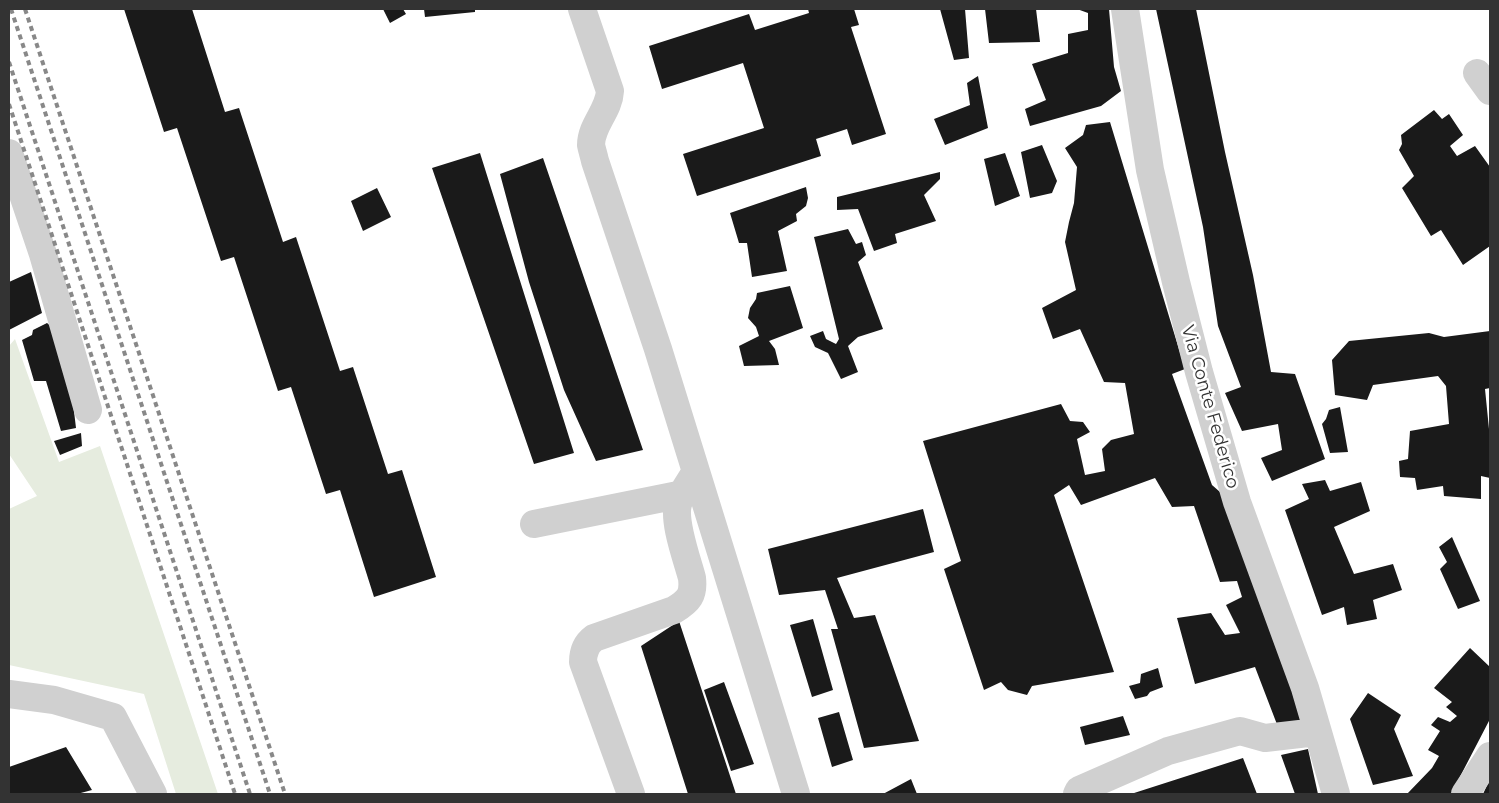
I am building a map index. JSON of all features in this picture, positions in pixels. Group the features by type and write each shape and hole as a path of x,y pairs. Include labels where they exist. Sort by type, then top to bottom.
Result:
{"street":[{"path":"582,9 610,91 607,106 593,134 591,145 595,161 658,349 689,483 796,794"},
{"name":"Via Conte Federico","path":"1125,9 1150,170 1199,372 1237,502 1305,688 1336,794"},
{"path":"9,154 43,254 88,410"},
{"path":"534,524 689,483"},
{"path":"631,794 583,662 583,656 589,642 594,638 674,610 683,605 691,596 692,578 676,516 678,504 689,483"},
{"path":"9,694 54,700 113,717 153,794"},
{"path":"1077,794 1079,790 1168,751 1240,731 1265,738 1317,732"},
{"path":"1466,794 1490,756"}],"shaded area":[{"path":"15,339 59,462 100,446 218,794 176,794 144,694 9,665 9,509 37,496 9,454 9,346"}],"building":[{"path":"124,9 192,9 225,112 239,108 283,242 296,237 340,371 353,367 388,474 402,470 436,577 374,597 340,490 326,494 291,387 278,391 234,257 221,261 177,128 164,132"},
{"path":"383,9 403,9 406,14 390,23"},
{"path":"424,9 475,9 475,12 425,17"},
{"path":"808,9 854,9 859,25 851,27 886,134 852,145 847,129 816,139 821,156 697,196 683,154 764,128 743,63 662,89 649,46 749,14 755,30 809,13"},
{"path":"940,9 965,9 969,58 954,60"},
{"path":"985,9 1036,9 1040,42 989,43"},
{"path":"1077,9 1109,9 1114,67 1121,91 1101,106 1030,126 1025,109 1046,100 1032,64 1068,53 1068,34 1088,30 1088,13"},
{"path":"1156,9 1196,9 1225,152 1253,275 1271,372 1295,374 1325,459 1272,481 1261,458 1282,450 1278,424 1242,431 1225,393 1241,387 1218,326 1203,227"},
{"path":"978,76 988,128 945,145 934,119 970,105 967,83"},
{"path":"1434,110 1442,119 1449,114 1463,135 1450,146 1457,156 1475,146 1490,167 1490,246 1463,265 1441,230 1431,236 1402,188 1414,176 1399,150 1402,144 1401,135"},
{"path":"1110,122 1185,369 1172,374 1212,485 1220,492 1274,630 1302,725 1278,727 1255,667 1195,684 1177,618 1211,613 1225,635 1240,633 1226,605 1242,597 1237,581 1220,582 1194,506 1172,507 1155,478 1081,505 1069,485 1054,495 1114,672 1032,686 1027,695 1008,690 1001,682 984,690 944,569 961,561 923,441 1061,404 1070,421 1083,422 1090,432 1077,439 1085,475 1105,471 1102,449 1111,440 1134,434 1125,383 1104,382 1080,329 1053,339 1042,308 1076,290 1065,242 1074,203 1077,167 1065,148 1083,135 1086,125"},
{"path":"1042,145 1057,181 1052,193 1030,198 1021,152"},
{"path":"480,153 574,453 534,464 432,168"},
{"path":"1005,153 1020,196 995,206 984,159"},
{"path":"543,158 643,450 596,461 564,390 529,282 500,174"},
{"path":"940,172 940,179 924,195 936,221 895,234 897,243 874,251 858,209 837,210 837,197"},
{"path":"806,187 808,198 806,206 796,214 797,221 778,231 787,271 752,277 747,243 739,243 730,213"},
{"path":"377,188 391,217 363,231 351,201"},
{"path":"848,229 856,244 862,242 866,255 858,262 883,329 858,337 848,346 858,372 841,379 828,353 815,347 810,336 823,331 826,339 836,344 839,339 814,237"},
{"path":"31,272 42,313 9,330 9,282"},
{"path":"790,286 803,328 769,341 775,349 779,365 744,366 739,346 759,336 756,327 748,318 750,308 756,299 757,293"},
{"path":"47,323 52,327 73,403 76,428 61,431 46,381 34,381 22,340 32,335 33,330"},
{"path":"1490,331 1490,388 1485,389 1490,429 1490,478 1481,476 1481,499 1444,496 1443,486 1417,490 1415,478 1400,477 1399,461 1408,459 1410,431 1449,424 1446,386 1438,376 1373,385 1367,400 1335,395 1332,360 1349,341 1429,333 1444,337"},
{"path":"1340,407 1348,452 1330,453 1322,424 1329,410"},
{"path":"81,433 82,446 60,455 54,441"},
{"path":"1325,480 1330,491 1361,482 1370,511 1334,527 1354,574 1393,564 1402,590 1373,600 1377,619 1347,625 1344,607 1322,615 1285,510 1309,499 1302,484"},
{"path":"923,509 934,552 837,578 854,618 875,615 919,741 864,748 831,629 838,629 825,590 779,595 768,549"},
{"path":"1452,537 1480,601 1458,609 1440,569 1447,562 1439,547"},
{"path":"813,619 833,690 812,697 790,625"},
{"path":"679,621 736,794 688,794 641,646"},
{"path":"1470,648 1490,667 1490,719 1451,794 1407,794 1432,768 1439,756 1428,750 1440,731 1431,725 1438,717 1450,722 1457,716 1446,707 1452,702 1434,688"},
{"path":"1158,668 1163,687 1150,692 1147,696 1135,699 1129,686 1140,683 1141,674"},
{"path":"724,682 754,764 731,771 704,690"},
{"path":"1368,693 1401,715 1394,729 1413,776 1373,785 1350,719"},
{"path":"839,712 853,760 832,767 818,718"},
{"path":"1123,716 1130,735 1085,745 1080,727"},
{"path":"66,747 92,790 77,794 9,794 9,767"},
{"path":"1308,749 1318,794 1295,794 1281,755"},
{"path":"1243,758 1257,794 1131,794"},
{"path":"911,779 917,794 883,794"},
{"path":"1490,779 1490,794 1483,794"}],"railway":[{"path":"11,9 270,794"},
{"path":"25,9 285,794"},
{"path":"9,62 250,794"},
{"path":"9,104 235,794"}]}
